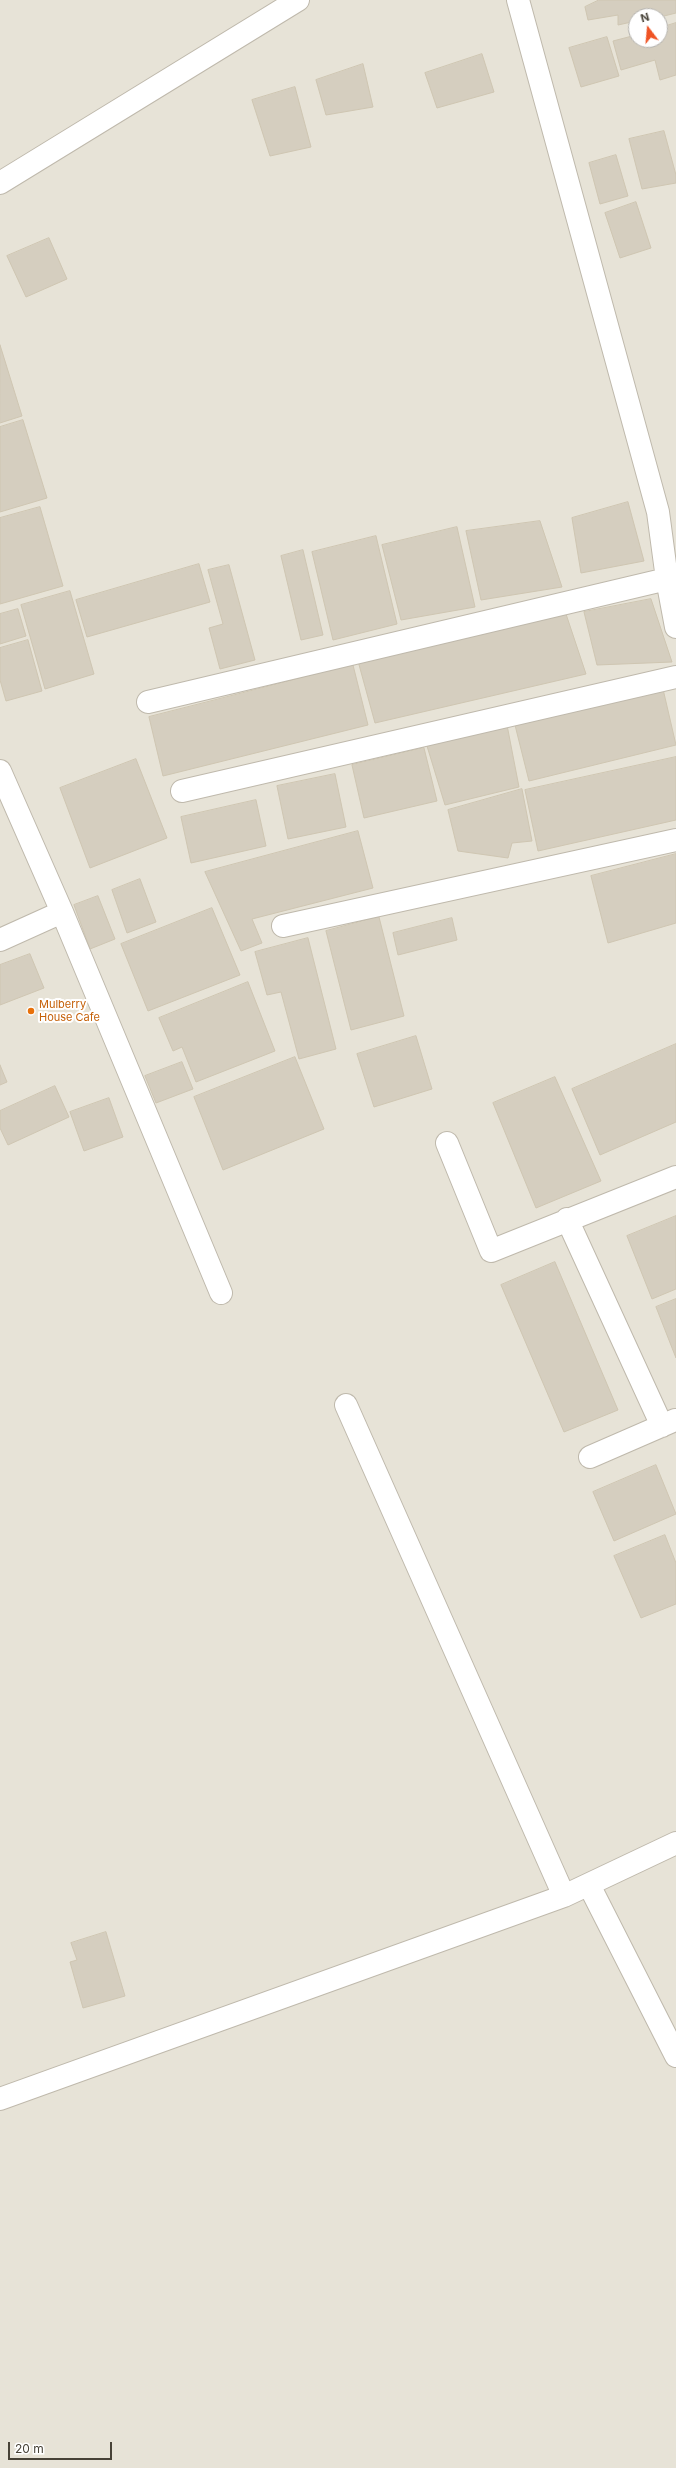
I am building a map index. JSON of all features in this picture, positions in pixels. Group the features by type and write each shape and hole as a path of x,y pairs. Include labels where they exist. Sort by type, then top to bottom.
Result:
{"street":[{"path":"0,183 298,0"},
{"path":"518,0 667,511 667,579 676,627"},
{"path":"148,702 667,579"},
{"path":"182,790 676,677"},
{"path":"0,770 62,912 221,1293"},
{"path":"283,926 676,840"},
{"path":"0,940 62,912"},
{"path":"447,1143 491,1251 567,1219 676,1177"},
{"path":"567,1219 669,1423 590,1457"},
{"path":"346,1405 564,1896"},
{"path":"0,2099 564,1896 676,1843"},
{"path":"589,1885 676,2056"}],"shaded area":[{"path":"0,0 676,0 676,2468 0,2468"}],"building":[{"path":"599,0 676,0 676,13 668,15 668,8 628,8 628,23 618,25 618,15 588,20 585,7"},
{"path":"676,23 676,75 660,80 655,60 621,70 613,41 628,37 628,48 668,48 668,26"},
{"path":"607,37 619,76 581,87 569,48"},
{"path":"482,54 494,92 437,108 425,73"},
{"path":"363,64 373,107 326,115 316,80"},
{"path":"295,87 311,147 270,156 252,100"},
{"path":"664,131 676,175 676,183 642,189 629,139"},
{"path":"616,155 628,196 600,204 589,163"},
{"path":"636,202 651,248 620,258 605,213"},
{"path":"49,238 67,279 26,297 7,256"},
{"path":"0,345 22,416 0,423"},
{"path":"23,420 47,498 0,512 0,427"},
{"path":"628,502 644,561 581,573 572,518"},
{"path":"40,507 63,586 0,604 0,518"},
{"path":"540,521 562,587 481,600 466,531"},
{"path":"457,527 475,607 401,620 382,545"},
{"path":"376,536 397,624 333,640 312,552"},
{"path":"303,550 323,635 301,640 281,556"},
{"path":"199,564 210,602 87,637 76,600"},
{"path":"229,565 255,660 220,669 209,628 223,624 208,570"},
{"path":"70,591 94,674 45,689 21,605"},
{"path":"651,599 672,662 597,665 584,612"},
{"path":"18,609 26,636 0,644 0,614"},
{"path":"566,614 586,674 375,723 358,661"},
{"path":"28,640 42,691 6,701 0,680 0,648"},
{"path":"353,665 368,725 163,776 149,717"},
{"path":"663,689 676,745 529,781 515,725"},
{"path":"507,725 519,787 445,805 427,746"},
{"path":"424,748 437,801 364,818 352,765"},
{"path":"676,757 676,820 538,851 525,790"},
{"path":"136,759 167,838 90,868 60,788"},
{"path":"335,774 346,827 288,839 277,786"},
{"path":"522,789 532,841 512,843 508,858 458,851 448,810"},
{"path":"256,800 266,846 191,863 181,817"},
{"path":"358,831 373,888 252,919 262,943 241,951 205,872"},
{"path":"676,854 676,923 608,943 591,876"},
{"path":"140,879 156,922 127,933 112,890"},
{"path":"98,896 115,939 90,949 74,905"},
{"path":"212,908 240,975 148,1011 121,944"},
{"path":"379,917 404,1016 351,1030 326,931"},
{"path":"452,918 457,940 398,955 393,933"},
{"path":"308,938 336,1049 299,1059 281,992 267,995 255,952"},
{"path":"30,954 44,988 0,1005 0,965"},
{"path":"248,982 275,1051 196,1082 182,1047 173,1051 159,1018"},
{"path":"416,1036 432,1089 374,1107 357,1054"},
{"path":"676,1044 676,1122 600,1155 572,1089"},
{"path":"295,1057 324,1129 223,1170 194,1097"},
{"path":"182,1062 193,1089 156,1103 145,1076"},
{"path":"0,1065 7,1082 0,1085"},
{"path":"555,1077 601,1181 536,1208 493,1103"},
{"path":"55,1086 69,1117 8,1145 0,1128 0,1111"},
{"path":"109,1098 123,1137 84,1151 70,1112"},
{"path":"676,1216 676,1289 652,1299 627,1236"},
{"path":"555,1262 618,1410 564,1432 501,1285"},
{"path":"676,1299 676,1358 656,1307"},
{"path":"656,1465 676,1514 614,1541 593,1492"},
{"path":"665,1535 676,1563 676,1604 641,1618 614,1556"},
{"path":"106,1932 125,1996 83,2008 70,1962 77,1960 71,1943"}],"place":[{"name":"Mulberry House Cafe","path":"31,1011"}]}
